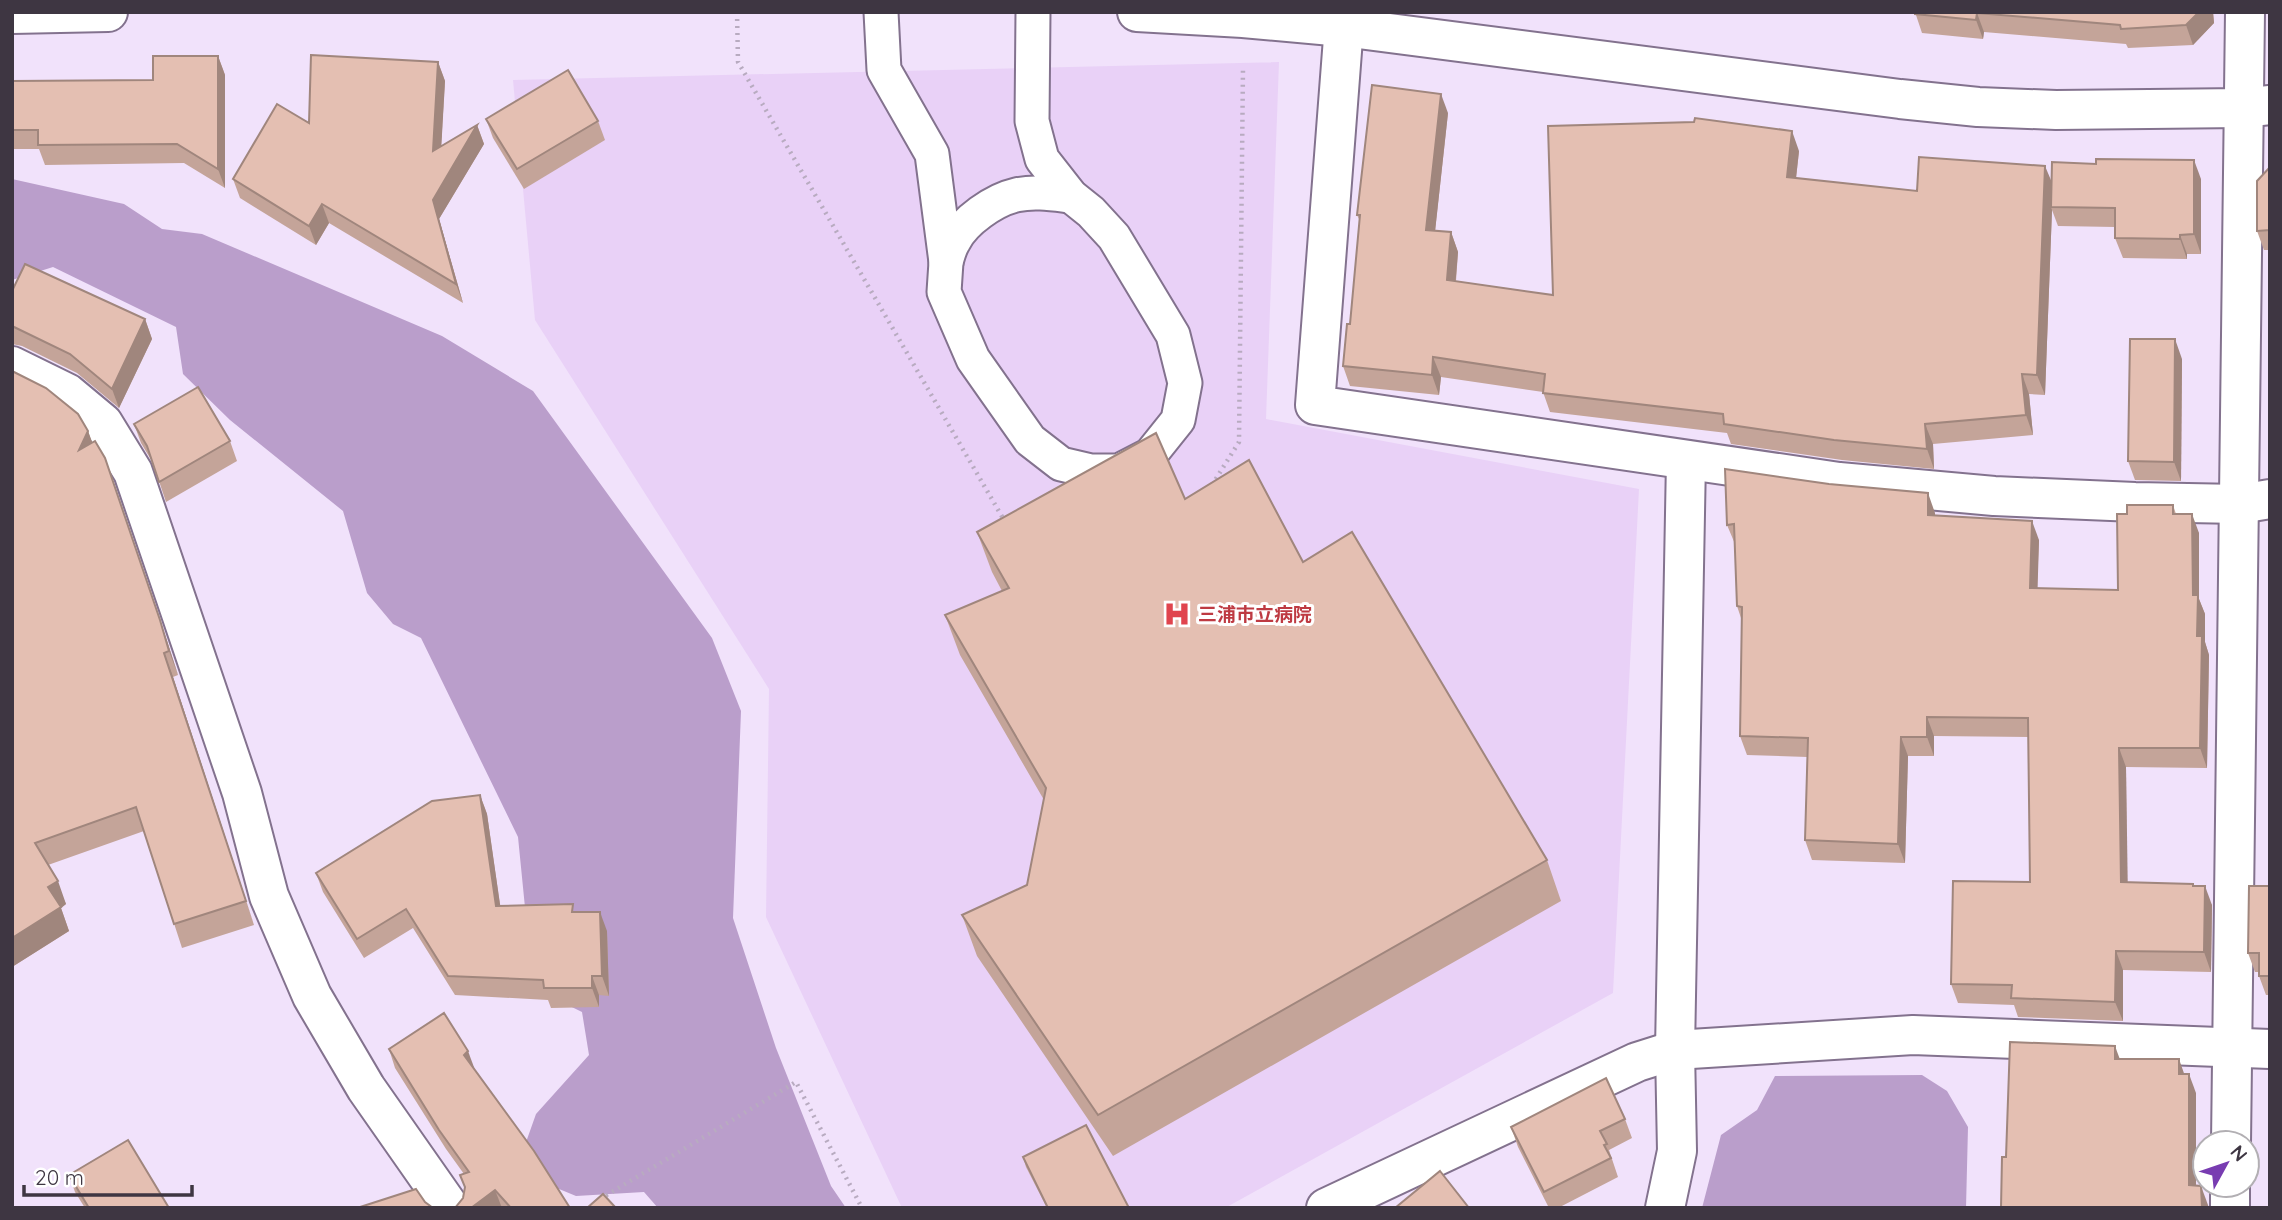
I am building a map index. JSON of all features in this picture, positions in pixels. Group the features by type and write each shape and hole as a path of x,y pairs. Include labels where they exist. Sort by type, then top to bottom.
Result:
{"street":[{"path":"12,14 108,12"},
{"path":"1137,12 1344,20 1900,99 1978,107 2056,110 2256,106"},
{"path":"2231,1129 2232,1048 2255,501 2256,106 2245,12"},
{"path":"1344,20 1315,405 1839,482 1994,496 2136,502 2255,501"},
{"path":"12,366 67,393 103,423 133,472 242,793 270,896 312,996 366,1088 450,1208"},
{"path":"1665,1208 1677,1151 1675,1050 1686,460"},
{"path":"1326,1208 1637,1062 1675,1050 1913,1035 2270,1049"}],"lane":[{"path":"881,12 884,70 932,154 946,262 944,292 973,359 1030,440 1061,464 1091,471 1119,471 1150,454 1178,420 1185,383 1173,335 1114,237 1091,212 1071,196 1042,159 1032,121 1033,12"},
{"path":"946,262 954,240 968,223 988,208 1013,196 1037,193 1071,196"}],"path":[{"path":"737,12 738,62 1010,532"},
{"path":"1209,490 1239,442 1243,18"},
{"path":"596,1202 796,1082 862,1208"}],"shaded area":[{"name":"三浦市立病院","path":"1279,62 1266,419 1639,489 1613,993 1225,1208 902,1208 766,917 769,689 535,320 513,80"},
{"path":"12,179 124,204 162,229 202,234 442,336 533,391 712,638 741,711 733,918 776,1048 831,1186 846,1208 658,1208 644,1192 576,1196 547,1184 525,1145 536,1114 589,1055 582,1012 533,988 518,837 421,638 393,624 367,593 343,511 230,420 183,374 176,327 53,267 12,280"},
{"path":"1922,1075 1947,1091 1968,1127 1966,1208 1702,1208 1721,1135 1757,1110 1775,1076"}],"building":[{"path":"1915,12 2199,12 2186,25 2121,29 2120,25 1977,13 1976,20"},
{"path":"311,55 438,62 433,151 477,125 433,200 456,284 322,204 309,226 233,179 277,104 309,123"},
{"path":"153,56 218,56 218,169 177,144 38,145 38,130 12,130 12,81 153,80"},
{"path":"568,70 598,121 517,169 486,119"},
{"path":"1372,85 1441,94 1426,230 1451,232 1447,280 1553,295 1548,126 1694,122 1695,118 1792,131 1787,177 1917,191 1919,157 2045,166 2037,375 2022,374 2026,415 1925,424 1927,449 1834,440 1724,424 1723,414 1543,393 1545,374 1433,357 1432,375 1343,366 1347,324 1350,324 1360,215 1357,215"},
{"path":"2096,159 2194,160 2194,234 2180,235 2180,239 2115,238 2115,208 2051,207 2052,162 2096,164"},
{"path":"2270,167 2270,230 2257,231 2257,181"},
{"path":"25,264 145,319 112,389 70,354 12,326 12,291"},
{"path":"2130,339 2175,339 2174,462 2128,461"},
{"path":"12,371 46,388 78,414 88,431 79,450 95,441 105,458 160,620 169,651 164,653 246,901 174,924 136,807 35,843 58,881 48,887 61,907 12,938"},
{"path":"198,387 230,441 159,482 147,446 134,424"},
{"name":"三浦市立病院","path":"1156,433 1185,499 1249,460 1303,562 1352,532 1547,860 1098,1115 962,915 1027,885 1046,788 945,615 1009,588 977,532"},
{"path":"1725,469 1829,484 1928,493 1928,515 2032,521 2030,588 2118,590 2117,514 2127,514 2127,505 2173,505 2173,514 2192,514 2193,595 2198,595 2197,636 2202,636 2200,748 2119,748 2121,882 2205,886 2204,952 2116,951 2115,1002 2011,998 2012,985 1951,984 1953,881 2030,882 2028,718 1927,717 1927,737 1901,737 1898,844 1805,840 1808,738 1740,736 1742,607 1737,606 1734,524 1727,525"},
{"path":"480,795 496,906 573,904 572,912 600,912 602,976 592,976 592,988 544,988 543,980 448,976 406,909 357,939 316,873 432,801"},
{"path":"2249,886 2270,886 2270,976 2259,976 2259,953 2248,953"},
{"path":"444,1013 468,1051 464,1055 534,1151 570,1208 511,1208 495,1190 471,1208 455,1208 463,1198 465,1187 460,1175 469,1172 439,1130 389,1049"},
{"path":"2010,1042 2115,1046 2115,1059 2179,1059 2179,1074 2189,1074 2191,1199 2202,1199 2202,1208 2001,1208 2002,1157 2006,1157"},
{"path":"1606,1078 1625,1119 1600,1131 1611,1158 1544,1192 1511,1127"},
{"path":"1086,1125 1129,1208 1048,1208 1023,1157"},
{"path":"128,1140 169,1208 89,1208 69,1175"},
{"path":"1440,1171 1469,1208 1395,1208"},
{"path":"416,1189 433,1208 357,1208"},
{"path":"603,1194 616,1208 587,1208"}],"place":[{"name":"三浦市立病院","path":"1177,614"}]}
